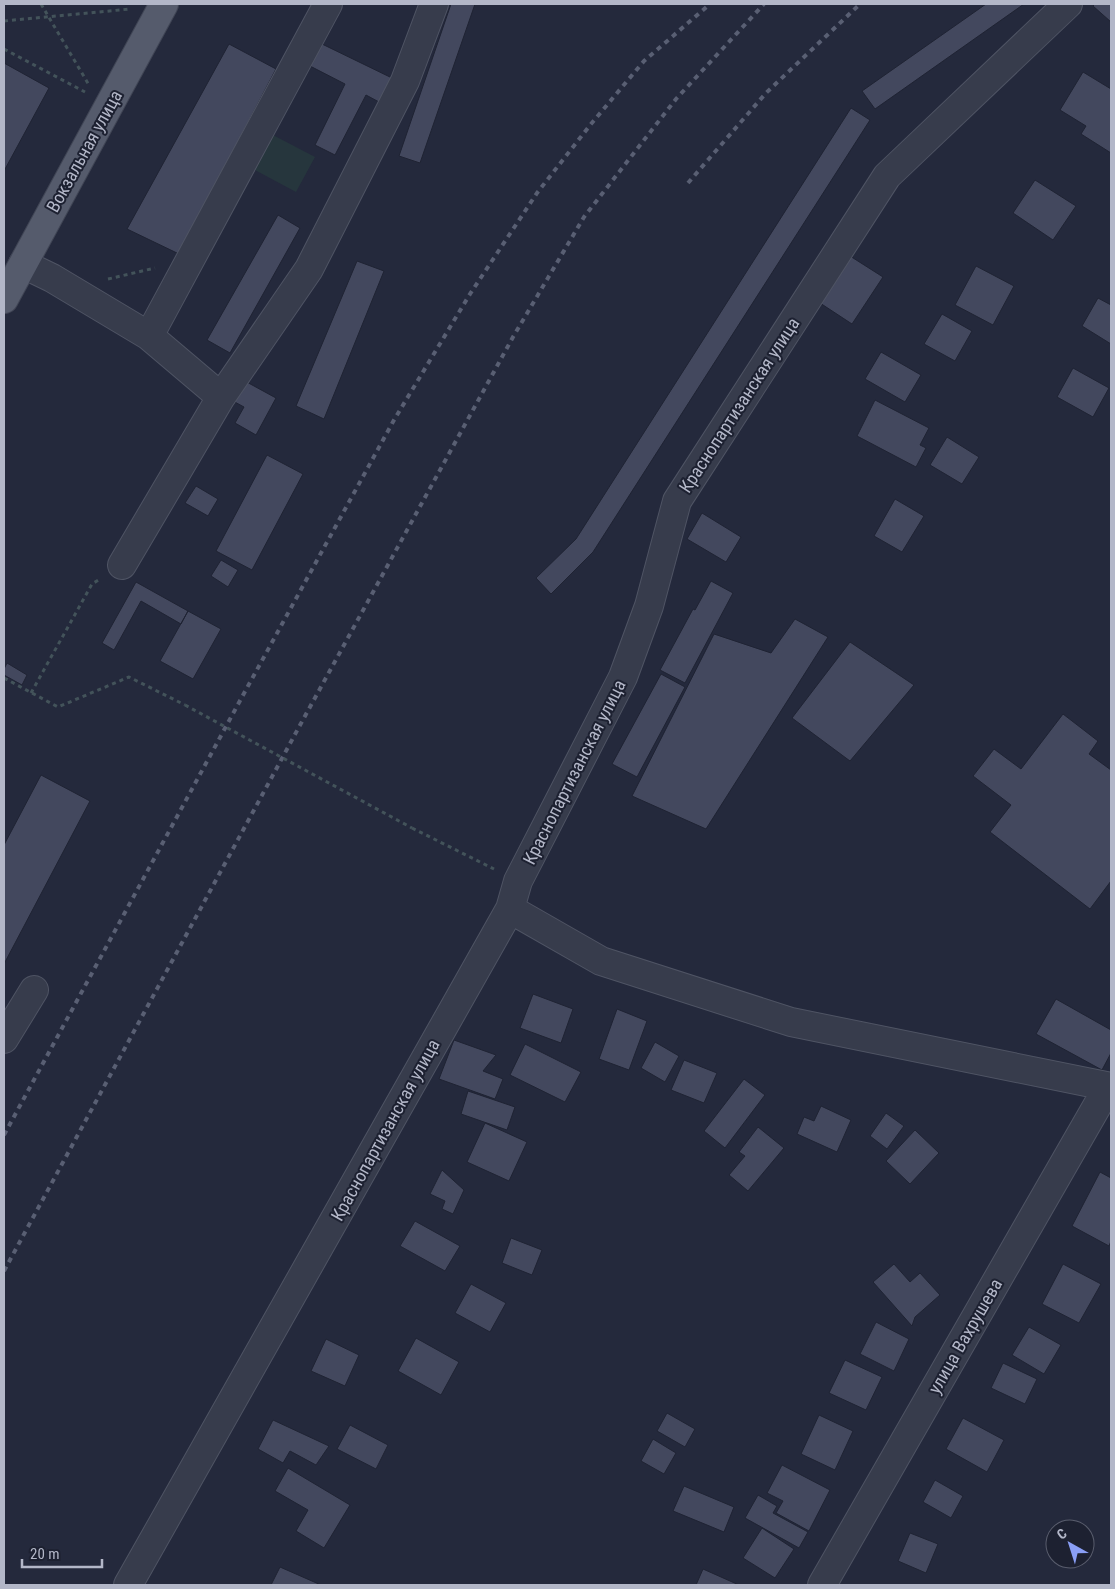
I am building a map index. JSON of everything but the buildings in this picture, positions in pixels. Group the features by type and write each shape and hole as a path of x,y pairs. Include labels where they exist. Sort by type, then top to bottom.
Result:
{"main road":[{"name":"Вокзальная улица","path":"4,299 164,4"}],"street":[{"path":"149,336 328,4"},
{"path":"122,565 221,397 309,269 405,81 434,4"},
{"name":"Краснопартизанская улица","path":"128,1585 510,909 518,881 623,678 649,606 677,501 887,176 1068,4"},
{"path":"23,264 70,289 149,336 221,397"},
{"path":"510,909 601,961 790,1022 1110,1087"},
{"path":"4,1039 34,990"},
{"name":"улица Вахрушева","path":"822,1585 1110,1087"}],"path":[{"path":"4,50 91,93 41,4"},
{"path":"4,21 137,9"},
{"path":"70,289 190,259"},
{"path":"31,693 92,584 122,565"},
{"path":"4,678 58,707 129,676 470,858"}],"shaded area":[{"path":"271,134 315,157 296,192 251,168"}],"railway":[{"path":"4,1135 394,420 470,294 537,193 591,124 644,61 710,4"},
{"path":"4,1271 513,337 584,217 676,99 764,4"},
{"path":"688,183 766,93 860,4"}]}
